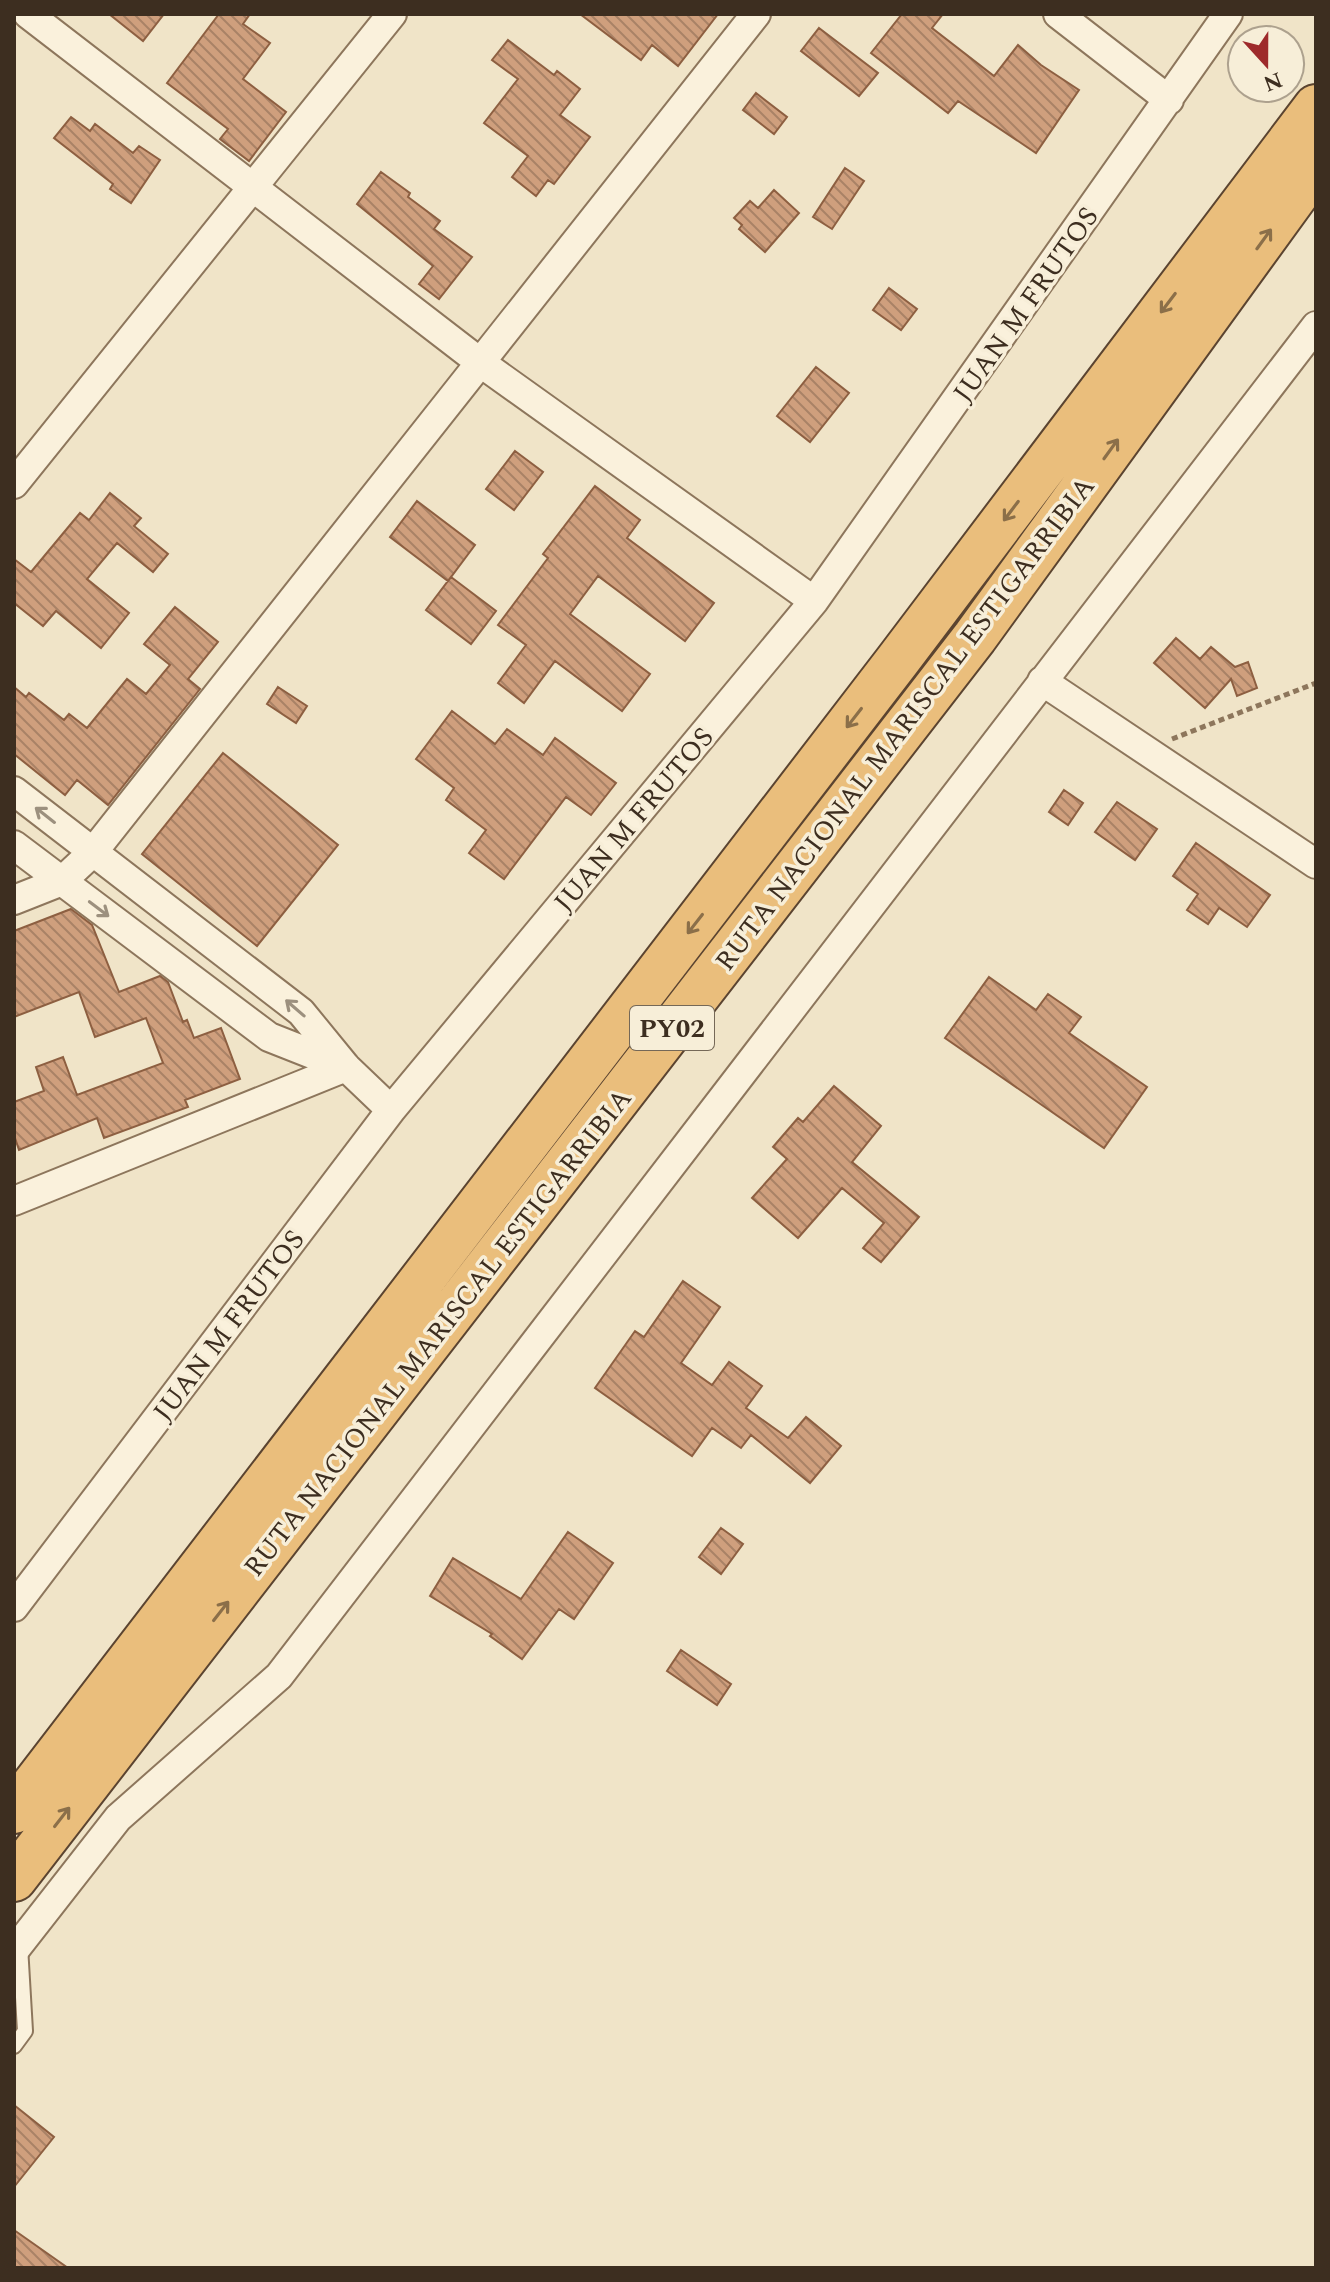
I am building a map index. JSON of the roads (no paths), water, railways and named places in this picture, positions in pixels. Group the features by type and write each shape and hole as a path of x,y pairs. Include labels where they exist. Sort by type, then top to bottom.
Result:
{"highway":[{"name":"RUTA NACIONAL MARISCAL ESTIGARRIBIA","path":"14,1811 888,673 1316,107"},
{"name":"RUTA NACIONAL MARISCAL ESTIGARRIBIA","path":"14,1879 975,637 1316,167"}],"street":[{"path":"14,31 28,14 481,363 814,601"},
{"path":"14,484 392,14"},
{"path":"14,900 62,881 93,852 756,14"},
{"path":"1058,14 1169,100"},
{"name":"JUAN M FRUTOS","path":"14,1607 391,1110 814,601 1228,14"},
{"path":"17,1947 118,1818 279,1676 1316,326"},
{"path":"1042,681 1316,864"},
{"path":"14,791 301,1012 346,1067 391,1110"},
{"path":"14,845 269,1037 346,1067"},
{"path":"14,1201 346,1067"}],"lane":[{"path":"14,2046 25,2031 17,1947"}]}
